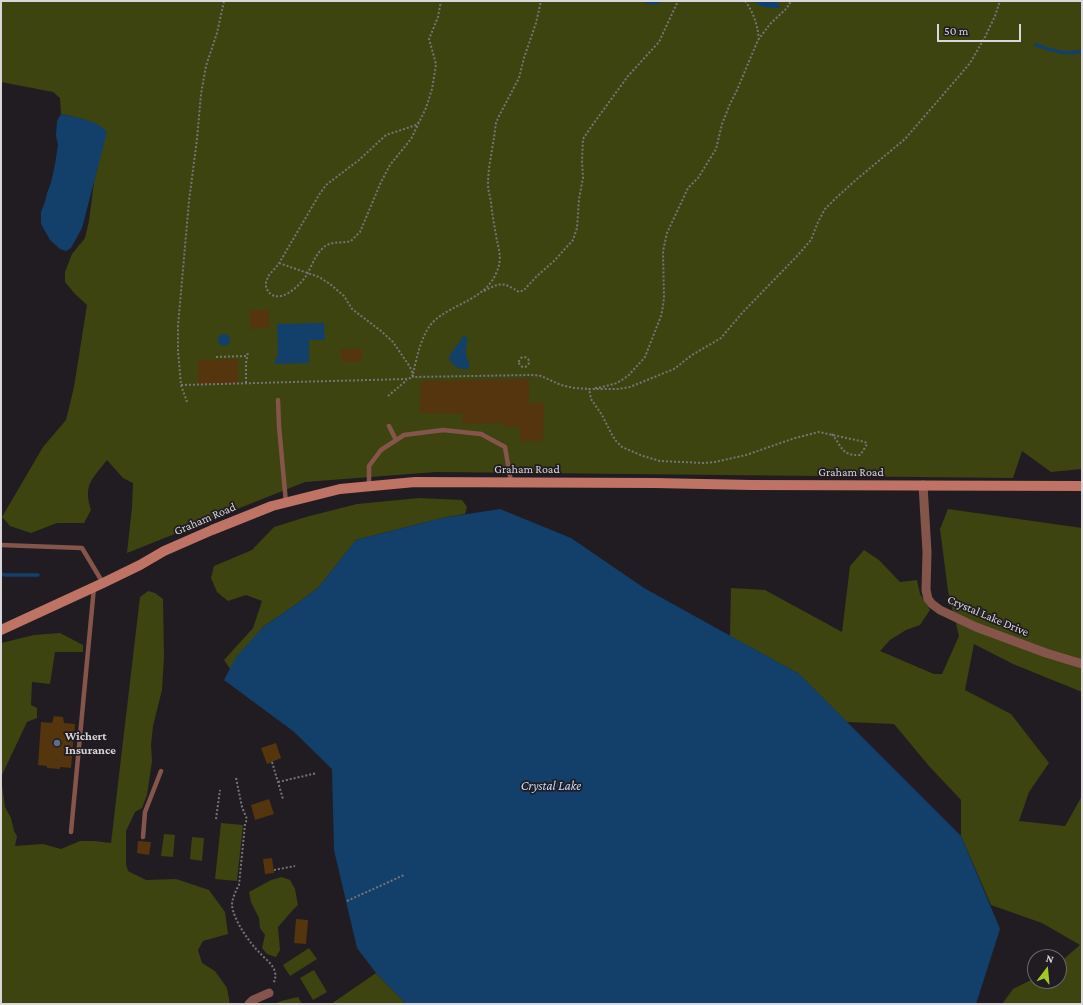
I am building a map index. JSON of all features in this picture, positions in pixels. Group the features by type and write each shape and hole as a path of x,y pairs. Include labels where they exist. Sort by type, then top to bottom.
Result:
{"main road":[{"name":"Graham Road","path":"1,630 103,583 140,565 164,551 212,530 272,506 340,489 415,482 1082,486"}],"street":[{"name":"Crystal Lake Drive","path":"923,485 927,552 926,590 928,599 932,604 940,610 976,627 1046,653 1082,664"},
{"path":"249,1004 253,1000 269,993"}],"lane":[{"path":"278,400 278,426 286,503"},
{"path":"389,426 396,440"},
{"path":"369,486 369,466 381,450 404,435 443,430 482,434 505,447 511,482"},
{"path":"1,545 82,548 103,583"},
{"path":"71,832 94,587"},
{"path":"143,837 145,812 161,771"}],"path":[{"path":"187,402 181,385 178,351 178,326 188,201 197,139 201,94 206,66 217,33 224,1"},
{"path":"419,122 416,125 386,135 359,160 326,184 279,263 269,275 266,282 266,288 273,295 281,296 286,294 299,284 308,273 317,255 327,245 351,241 360,232 385,174 394,160 412,139 427,104 434,79 436,64 429,39 438,17 441,1"},
{"path":"483,291 497,272 500,255 488,185 496,123 519,78 536,23 541,1"},
{"path":"388,396 411,378 422,342 429,327 434,321 456,306 491,287 502,284 519,292 524,290 573,240 577,228 578,199 582,186 582,152 584,139 628,76 659,42 678,1"},
{"path":"745,1 754,17 759,39"},
{"path":"589,389 602,387 617,382 628,376 645,357 661,316 663,306 664,251 667,234 688,188 698,178 716,149 722,124 759,39 770,24 787,8 791,1"},
{"path":"279,263 320,277 330,284 344,296 352,309 393,342 410,367 413,377 532,375 542,376 561,386 574,388 618,389 630,387 674,369 692,355 721,338 743,312 812,240 818,222 825,209 848,186 905,139 960,76 970,63 985,37 993,21 1000,1"},
{"path":"246,383 248,352"},
{"path":"216,357 247,356"},
{"path":"524,356 528,359 528,365 525,367 520,365 519,360 521,358 524,356"},
{"path":"181,385 408,379"},
{"path":"589,389 591,399 602,415 616,441 622,447 660,461 689,463 715,462 746,455 795,438 819,432 832,434 865,442 867,444 866,448 860,455 846,453 842,450 832,434"},
{"path":"272,762 283,799"},
{"path":"278,782 317,773"},
{"path":"236,778 242,807 247,819 244,824 239,885 235,892 232,905 236,917 251,944 271,963 275,971 275,978 269,993"},
{"path":"216,819 220,790"},
{"path":"274,870 295,866"},
{"path":"347,901 404,875"}],"green space":[{"path":"1,1 1082,1 1082,469 1051,472 1022,451 1013,478 436,472 305,482 127,553 133,483 123,478 107,460 90,483 88,494 91,510 84,523 57,523 31,533 10,526 2,517 43,447 66,420 74,387 87,305 65,282 65,272 72,254 85,238 89,221 94,182 103,144 83,119 61,114 60,98 53,92 1,82"},
{"path":"419,498 462,500 467,507 465,514 442,518 356,540 318,588 263,627 230,669 224,660 253,628 262,601 246,595 228,601 217,592 211,578 214,566 252,550 274,527 357,504"},
{"path":"948,509 1082,528 1082,692 1013,664 974,644 965,690 1011,714 1049,763 1029,792 1019,821 1065,826 1082,796 1082,1004 1002,1004 1013,989 1027,982 1027,989 1067,989 1067,956 1080,945 1042,923 991,905 961,836 961,800 929,766 894,724 847,722 799,674 730,636 731,588 765,590 842,632 850,566 864,550 879,560 900,582 917,580 920,594 930,610 920,625 906,630 890,640 880,651 934,674 942,674 959,636 948,591 940,529"},
{"path":"148,591 155,593 163,599 164,657 162,690 153,726 151,745 152,761 147,795 142,808 135,812 126,831 126,864 128,871 146,880 176,879 209,890 225,912 228,934 203,941 198,950 202,963 215,971 227,988 230,1004 1,1004 1,778 5,807 11,818 14,831 17,836 15,846 43,844 61,849 80,841 111,843 140,597"},
{"path":"60,633 83,645 83,652 55,652 50,684 32,682 31,705 37,708 37,718 27,722 1,777 1,643 34,635"},
{"path":"221,823 243,825 237,881 215,879"},
{"path":"164,834 175,835 173,857 161,856"},
{"path":"192,837 204,838 202,861 190,859"},
{"path":"282,877 290,880 295,889 298,905 278,927 280,950 276,957 267,954 262,948 265,935 260,928 259,918 251,902 249,892 271,880"},
{"path":"309,948 317,959 290,976 283,965"},
{"path":"314,970 327,992 313,1000 300,978"},
{"path":"376,973 406,1004 331,1004"},
{"path":"298,997 302,1004 274,1004 281,1001"}],"water":[{"path":"642,1 663,1 652,5"},
{"path":"753,1 777,1 780,8 769,8"},
{"path":"61,114 92,122 107,132 82,228 71,248 66,251 60,249 50,240 41,224 41,212 51,183 55,164 58,145 56,136 57,121"},
{"path":"324,323 325,340 309,340 309,363 275,364 275,358 278,357 277,324"},
{"path":"226,334 229,335 229,345 222,346 219,345 218,338 219,335"},
{"path":"465,336 468,340 466,350 470,366 468,369 462,369 451,362 449,356 462,337"},
{"name":"Crystal Lake","path":"500,509 571,538 644,588 799,674 961,836 1000,929 976,1004 406,1004 376,973 357,948 334,850 332,769 293,731 224,680 236,657 263,627 318,588 356,540 442,518"}],"building":[{"path":"250,310 269,310 269,328 250,329"},
{"path":"341,349 362,349 362,362 341,362"},
{"path":"238,359 238,383 198,384 198,360"},
{"path":"529,379 529,403 544,403 543,441 520,441 520,427 503,427 503,423 462,424 463,414 420,413 421,381"},
{"path":"54,716 63,717 64,723 75,724 71,768 47,768 47,766 38,765 41,722 52,723"},
{"path":"276,743 281,758 267,764 261,748"},
{"path":"269,799 274,814 255,820 251,805"},
{"path":"138,841 151,842 149,855 137,853"},
{"path":"272,858 274,873 265,874 263,859"},
{"path":"296,919 308,920 306,944 294,943"}],"waterway":[{"path":"1036,45 1065,53 1082,51"},
{"path":"1,574 38,575"}],"place":[{"name":"Wichert Insurance","path":"57,743"}]}
